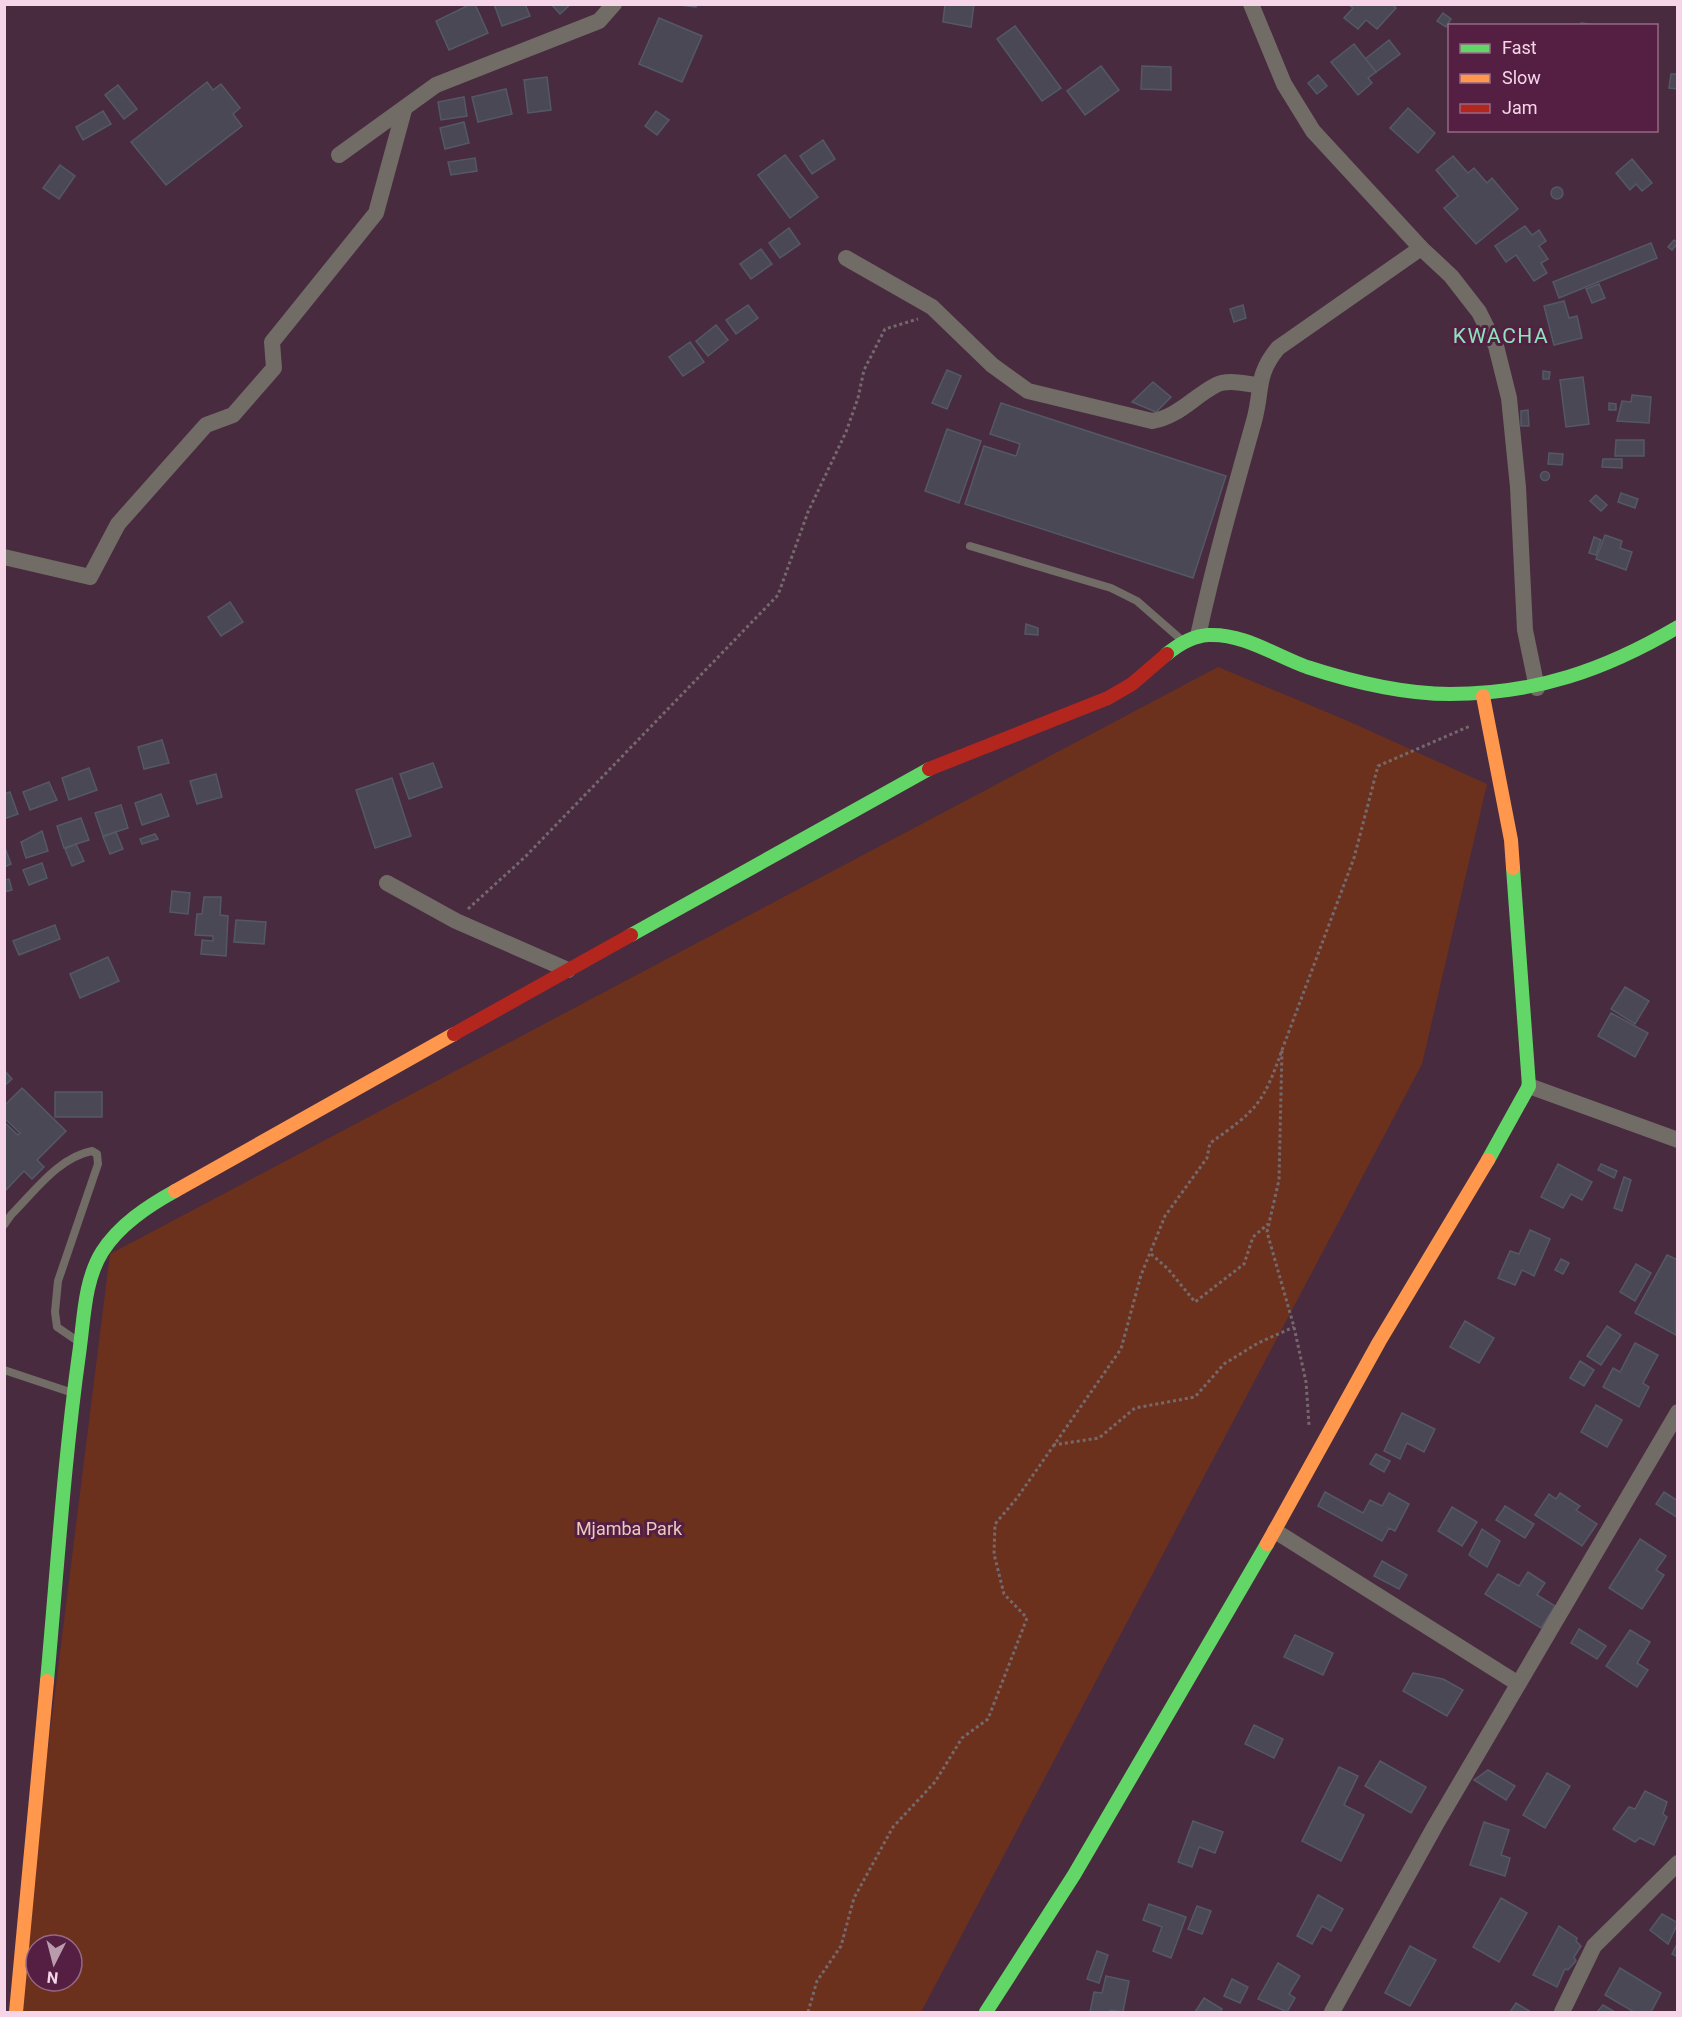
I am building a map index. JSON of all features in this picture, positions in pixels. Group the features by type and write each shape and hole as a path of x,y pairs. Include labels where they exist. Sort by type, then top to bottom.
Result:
{"main road":[{"path":"16,2013 74,1393 89,1284 102,1252 122,1228 151,1204 925,771 1108,698 1133,684 1191,639 1232,639 1359,683 1437,695 1483,696 1537,688 1575,678 1620,661 1677,627"},
{"path":"986,2013 1074,1875 1275,1531 1379,1342 1493,1152 1529,1086 1511,840 1483,696"}],"street":[{"path":"339,155 436,85 599,21 614,4"},
{"path":"1251,4 1284,84 1313,131 1421,248 1451,276 1479,312 1496,346 1509,398 1518,487 1525,630 1537,688"},
{"path":"4,557 90,577 118,524 125,516 206,425 233,415 274,368 272,342 376,213 404,110"},
{"path":"1191,639 1256,413 1258,385 1267,362 1278,348 1421,248"},
{"path":"846,258 940,314 992,365 1028,391 1152,421 1168,419 1217,384 1233,382 1258,385"},
{"path":"387,883 456,920 568,970"},
{"path":"1529,1086 1677,1140"},
{"path":"1332,2013 1517,1683 1677,1412"},
{"path":"1275,1531 1517,1683"},
{"path":"1562,2013 1594,1946 1677,1863"}],"lane":[{"path":"970,546 1111,588 1137,601 1191,639"},
{"path":"4,1225 57,1169 84,1153 92,1151 97,1154 98,1164 58,1281 55,1312 57,1327 81,1343"},
{"path":"4,1370 74,1393"}],"path":[{"path":"456,920 525,857 778,595 808,512 846,432 858,398 864,370 885,328 940,314"},
{"path":"808,2013 818,1981 841,1946 854,1899 893,1827 935,1782 962,1738 988,1719 1027,1618 1004,1594 994,1554 995,1524 1017,1498 1120,1349 1141,1275 1165,1216 1207,1158 1210,1143 1250,1115 1268,1089 1354,858 1378,766 1486,719"},
{"path":"1282,1050 1279,1180 1267,1232 1294,1327 1306,1382 1310,1429"},
{"path":"1151,1254 1168,1269 1195,1302 1244,1264 1253,1237 1269,1223"},
{"path":"1052,1445 1099,1438 1135,1408 1195,1397 1224,1364 1258,1343 1294,1327"}],"green space":[{"name":"Mjamba Park","path":"1218,667 1348,721 1487,784 1422,1064 921,2012 15,2012 24,1940 24,1993 84,1993 84,1933 25,1933 110,1254"}],"building":[{"path":"475,4 488,33 449,50 436,21"},
{"path":"494,4 525,4 530,16 502,26"},
{"path":"551,4 571,4 560,14"},
{"path":"671,4 697,4 696,7"},
{"path":"945,4 974,4 971,27 943,22"},
{"path":"1348,4 1392,4 1396,8 1377,29 1366,20 1358,29 1344,18 1353,8"},
{"path":"1443,13 1451,19 1446,27 1437,21"},
{"path":"659,18 702,36 682,82 639,64"},
{"path":"1015,26 1061,88 1042,101 997,39"},
{"path":"1389,40 1400,54 1376,72 1365,59"},
{"path":"1354,44 1376,72 1368,78 1372,83 1358,95 1331,62"},
{"path":"1101,66 1119,90 1085,115 1067,91"},
{"path":"1142,66 1171,67 1171,90 1141,89"},
{"path":"1671,74 1678,74 1678,89 1669,88"},
{"path":"1318,75 1327,86 1317,94 1308,83"},
{"path":"547,77 551,110 528,113 524,80"},
{"path":"207,82 213,90 221,84 240,108 233,114 242,126 166,185 131,142"},
{"path":"118,85 137,109 124,119 105,95"},
{"path":"506,89 512,114 478,122 472,97"},
{"path":"464,97 467,116 441,120 438,102"},
{"path":"1408,108 1435,133 1418,153 1390,128"},
{"path":"103,111 111,124 83,140 76,127"},
{"path":"656,111 669,120 657,135 645,126"},
{"path":"464,122 469,143 445,149 440,128"},
{"path":"823,140 835,159 812,174 800,156"},
{"path":"785,155 818,197 790,218 758,175"},
{"path":"1453,156 1468,173 1474,168 1487,183 1492,178 1518,209 1476,244 1444,208 1458,196 1436,170"},
{"path":"475,158 477,171 451,175 448,162"},
{"path":"1632,159 1652,183 1642,191 1636,184 1630,190 1616,173"},
{"path":"60,165 75,176 59,199 43,188"},
{"path":"1557,187 1563,193 1557,199 1551,193"},
{"path":"1525,226 1532,235 1539,230 1546,241 1539,246 1548,259 1541,263 1547,273 1534,281 1516,255 1506,262 1495,246"},
{"path":"789,228 800,244 780,258 769,243"},
{"path":"1674,240 1678,243 1672,250 1668,247"},
{"path":"1651,243 1657,258 1559,298 1553,282"},
{"path":"761,249 772,264 751,279 740,264"},
{"path":"1599,284 1605,298 1592,303 1586,289"},
{"path":"1564,301 1569,318 1577,316 1582,338 1554,345 1544,306"},
{"path":"748,305 758,318 736,334 726,320"},
{"path":"1243,305 1246,318 1234,322 1230,309"},
{"path":"716,325 728,340 708,356 696,341"},
{"path":"690,342 704,362 683,376 669,357"},
{"path":"947,370 961,376 947,409 932,403"},
{"path":"1543,371 1550,372 1549,379 1543,379"},
{"path":"1583,377 1589,424 1566,427 1560,380"},
{"path":"1153,382 1171,397 1156,412 1132,402"},
{"path":"1632,395 1651,397 1649,423 1617,421 1622,401 1631,402"},
{"path":"1001,403 1226,476 1193,578 965,504 984,446 1016,456 1020,444 990,434"},
{"path":"1609,403 1616,404 1616,410 1609,410"},
{"path":"1528,410 1529,426 1521,426 1521,411"},
{"path":"947,429 981,441 959,503 925,491"},
{"path":"1616,440 1644,440 1644,456 1615,456"},
{"path":"1549,453 1563,454 1562,465 1548,464"},
{"path":"1603,459 1622,459 1622,468 1602,467"},
{"path":"1545,471 1550,476 1545,481 1540,476"},
{"path":"1621,493 1638,499 1635,508 1618,502"},
{"path":"1596,495 1607,505 1601,511 1590,501"},
{"path":"1605,535 1622,541 1620,548 1632,552 1626,570 1596,559"},
{"path":"1594,537 1601,540 1596,555 1589,553"},
{"path":"230,602 243,622 221,636 208,617"},
{"path":"1026,624 1038,628 1038,635 1025,634"},
{"path":"162,740 169,763 144,769 138,747"},
{"path":"433,763 442,787 409,799 400,774"},
{"path":"89,768 97,790 69,800 62,778"},
{"path":"216,774 222,797 197,804 190,781"},
{"path":"392,778 411,836 375,848 356,790"},
{"path":"49,782 57,800 30,810 23,792"},
{"path":"10,792 18,814 4,819 4,794"},
{"path":"161,794 169,816 142,825 135,803"},
{"path":"121,805 128,828 103,836 95,813"},
{"path":"81,818 89,840 64,848 57,826"},
{"path":"42,831 48,851 26,858 21,842"},
{"path":"116,832 123,849 110,854 103,837"},
{"path":"155,834 158,839 142,844 140,839"},
{"path":"76,844 84,861 72,866 65,849"},
{"path":"4,845 11,864 4,867"},
{"path":"42,863 47,878 29,885 23,870"},
{"path":"9,879 12,890 4,892 4,880"},
{"path":"172,891 190,893 188,914 170,912"},
{"path":"204,897 221,897 220,915 228,916 226,956 201,954 202,940 213,941 213,936 195,935 197,914 202,914"},
{"path":"236,920 266,922 264,944 234,942"},
{"path":"55,925 60,939 19,955 13,941"},
{"path":"108,957 119,981 80,998 70,974"},
{"path":"1625,987 1649,1001 1635,1024 1611,1009"},
{"path":"1611,1013 1648,1033 1635,1057 1598,1036"},
{"path":"4,1070 12,1079 4,1086"},
{"path":"22,1088 66,1131 37,1160 44,1167 32,1179 24,1171 4,1192 4,1122 18,1135 20,1133 4,1118 4,1106"},
{"path":"55,1092 102,1092 102,1117 55,1117"},
{"path":"1558,1164 1592,1182 1582,1200 1571,1194 1563,1208 1541,1197"},
{"path":"1601,1164 1617,1171 1614,1178 1598,1170"},
{"path":"1624,1177 1631,1180 1622,1211 1614,1208"},
{"path":"1530,1230 1550,1239 1534,1276 1522,1270 1515,1285 1498,1278 1510,1251 1519,1254"},
{"path":"1667,1255 1678,1260 1676,1335 1635,1313"},
{"path":"1561,1259 1569,1263 1563,1274 1555,1270"},
{"path":"1636,1264 1651,1273 1635,1301 1620,1292"},
{"path":"1465,1321 1494,1338 1479,1363 1450,1347"},
{"path":"1607,1326 1621,1335 1601,1365 1587,1356"},
{"path":"1635,1343 1658,1355 1643,1383 1649,1387 1639,1407 1603,1387 1613,1368 1620,1372"},
{"path":"1580,1361 1594,1370 1584,1386 1570,1378"},
{"path":"1596,1405 1622,1420 1607,1447 1581,1432"},
{"path":"1402,1413 1435,1429 1424,1452 1407,1443 1400,1459 1384,1451"},
{"path":"1376,1454 1390,1461 1384,1472 1370,1464"},
{"path":"1325,1492 1363,1513 1370,1500 1382,1506 1389,1493 1409,1504 1395,1531 1389,1528 1382,1541 1318,1506"},
{"path":"1664,1492 1678,1501 1678,1518 1656,1504"},
{"path":"1560,1493 1580,1506 1576,1510 1597,1524 1582,1546 1535,1515 1549,1494 1556,1499"},
{"path":"1505,1506 1534,1524 1525,1538 1496,1520"},
{"path":"1452,1507 1477,1522 1462,1546 1438,1531"},
{"path":"1482,1529 1500,1541 1487,1567 1469,1555"},
{"path":"1640,1539 1666,1556 1656,1570 1664,1575 1642,1609 1609,1588"},
{"path":"1382,1561 1407,1575 1399,1589 1374,1576"},
{"path":"1528,1572 1545,1583 1537,1595 1555,1606 1541,1628 1485,1594 1498,1574 1519,1586"},
{"path":"1579,1629 1606,1646 1597,1659 1571,1643"},
{"path":"1630,1630 1650,1642 1637,1663 1648,1670 1637,1687 1606,1666"},
{"path":"1295,1635 1333,1653 1323,1675 1284,1657"},
{"path":"1413,1673 1443,1679 1463,1690 1447,1716 1403,1691"},
{"path":"1254,1725 1283,1739 1274,1758 1245,1744"},
{"path":"1380,1761 1426,1787 1411,1813 1365,1786"},
{"path":"1339,1767 1358,1776 1344,1805 1364,1815 1341,1861 1302,1841"},
{"path":"1488,1770 1515,1786 1506,1800 1474,1780"},
{"path":"1547,1773 1570,1786 1545,1828 1523,1815"},
{"path":"1645,1791 1667,1802 1663,1814 1667,1817 1654,1845 1640,1838 1635,1842 1613,1829 1629,1807 1635,1809"},
{"path":"1193,1821 1223,1832 1215,1853 1199,1847 1192,1867 1178,1862"},
{"path":"1484,1822 1509,1830 1501,1855 1510,1858 1505,1876 1470,1865"},
{"path":"1318,1895 1343,1909 1331,1931 1322,1926 1312,1944 1297,1936"},
{"path":"1501,1898 1527,1913 1499,1962 1473,1947"},
{"path":"1149,1904 1186,1917 1171,1958 1153,1951 1162,1927 1143,1920"},
{"path":"1197,1906 1211,1911 1202,1934 1188,1929"},
{"path":"1662,1914 1678,1923 1668,1944 1650,1930"},
{"path":"1559,1926 1577,1938 1576,1941 1581,1946 1574,1957 1576,1961 1568,1970 1565,1969 1557,1987 1533,1975"},
{"path":"1678,1942 1678,1957 1672,1954"},
{"path":"1410,1946 1436,1960 1410,2006 1385,1993"},
{"path":"1097,1951 1108,1955 1099,1983 1087,1979"},
{"path":"1278,1963 1300,1976 1289,1994 1295,1998 1287,2012 1258,1999"},
{"path":"1620,1968 1661,1993 1651,2012 1634,2012 1605,1995"},
{"path":"1106,1976 1129,1981 1123,2012 1110,2010 1109,2012 1090,2012 1094,1992 1102,1993"},
{"path":"1232,1979 1248,1987 1240,2003 1224,1996"},
{"path":"1204,1998 1222,2009 1220,2012 1195,2012"},
{"path":"1516,2003 1531,2012 1510,2012"},
{"path":"1603,2005 1615,2012 1597,2012"}],"traffic: fast":[{"path":"1167,654 1192,639 1221,635 1247,641 1307,667 1377,686 1413,692 1481,693 1512,690 1569,677 1624,656 1678,627"},
{"path":"631,935 929,769"},
{"path":"1488,1160 1529,1086 1513,868"},
{"path":"47,1681 69,1435 88,1288 96,1263 117,1233 145,1210 175,1191"},
{"path":"986,2012 1074,1875 1267,1544"}],"traffic: slow":[{"path":"1483,696 1511,840 1513,868"},
{"path":"175,1191 454,1034"},
{"path":"1267,1544 1379,1342 1488,1160"},
{"path":"16,2012 47,1681"}],"traffic: jam":[{"path":"929,769 1108,698 1132,684 1167,654"},
{"path":"454,1034 631,935"}],"district":[{"name":"KWACHA","path":"1501,336"}]}
